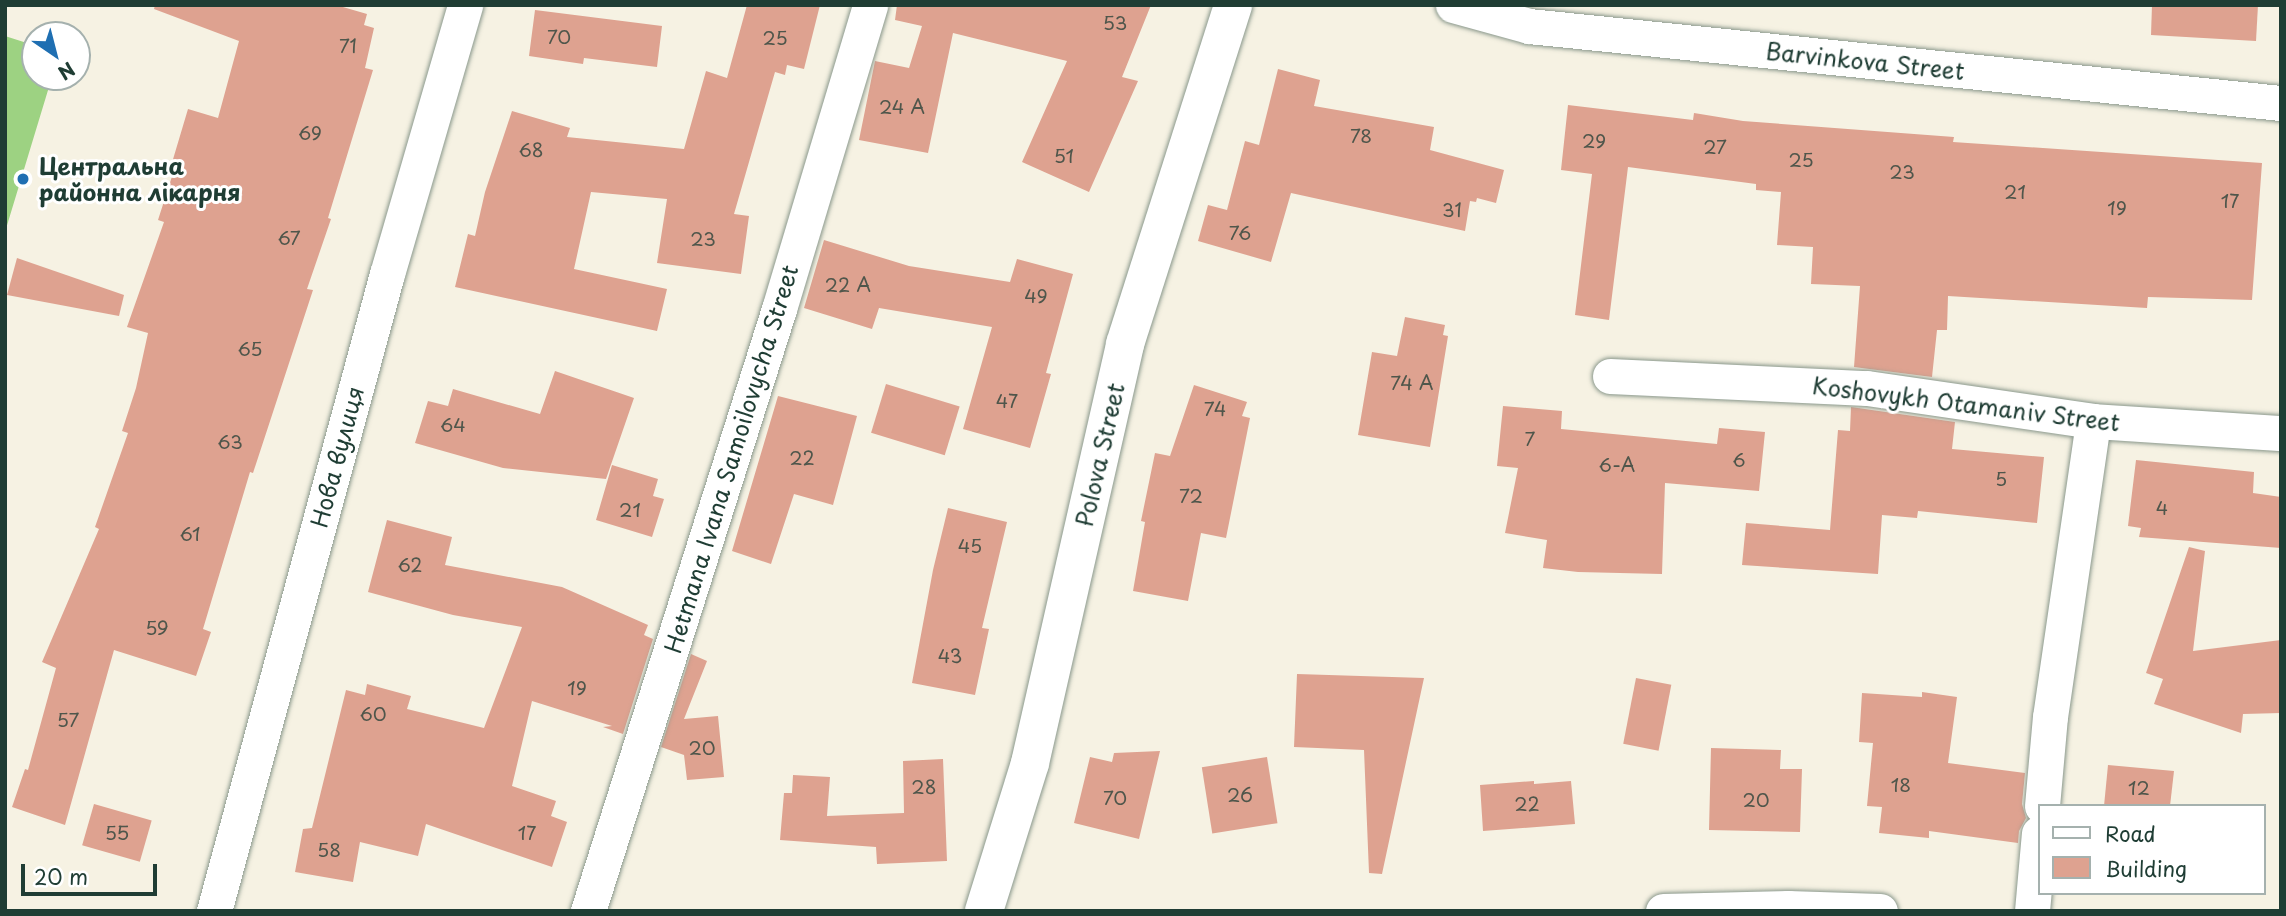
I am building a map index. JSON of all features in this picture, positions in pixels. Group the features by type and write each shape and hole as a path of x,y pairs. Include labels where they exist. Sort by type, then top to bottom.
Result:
{"street":[{"name":"Нова вулиця","path":"214,911 387,274 465,5"},
{"name":"Hetmana Ivana Samoilovycha Street","path":"588,911 775,322 870,5"},
{"name":"Polova Street","path":"985,911 1030,763 1125,344 1233,5"},
{"name":"Barvinkova Street","path":"1453,5 1529,26 2281,103"},
{"name":"Koshovykh Otamaniv Street","path":"1609,376 1867,388 2093,421 2281,433"},
{"path":"2042,804 2050,717 2093,421"},
{"path":"2032,911 2038,845"},
{"path":"1663,911 1788,908 1880,911"}],"green space":[{"path":"5,36 21,41 21,91 48,91 5,232"}],"building":[{"path":"155,5 336,5 367,14 364,25 374,28 365,68 373,70 328,218 331,219 307,289 313,290 253,473 250,472 203,629 211,632 196,676 114,650 65,825 12,807 25,769 28,770 56,668 42,662 99,529 95,527 128,433 122,431 136,388 148,333 127,327 164,222 158,220 175,167 171,166 188,109 218,118 239,41 154,9"},
{"path":"747,5 820,5 804,69 787,65 785,75 775,72 734,214 749,216 741,274 657,263 667,199 591,192 574,269 667,289 657,331 455,287 468,234 475,236 485,192 512,111 570,128 567,137 684,149 706,71 727,78"},
{"path":"897,5 1151,5 1122,77 1138,81 1089,192 1022,162 1067,61 953,33 928,153 859,140 875,61 909,68 922,26 895,20"},
{"path":"2152,5 2258,5 2256,41 2151,35"},
{"path":"535,10 662,26 657,67 584,58 583,64 529,56"},
{"path":"1278,69 1320,80 1314,106 1434,127 1430,150 1504,170 1496,203 1477,198 1476,202 1470,201 1465,231 1291,193 1271,262 1198,241 1208,205 1227,210 1245,141 1259,145"},
{"path":"1568,105 1693,120 1694,113 1743,121 1954,137 1953,142 2262,163 2252,300 2148,297 2147,308 1948,296 1947,330 1937,330 1932,377 1854,367 1860,286 1811,284 1813,247 1777,245 1781,192 1756,190 1756,184 1628,167 1609,320 1575,315 1592,174 1561,170"},
{"path":"824,240 909,266 1010,282 1017,259 1073,274 1046,373 1051,374 1030,448 963,429 992,327 879,308 872,329 804,308"},
{"path":"17,258 124,295 119,316 7,295"},
{"path":"1405,317 1445,325 1443,335 1448,336 1430,447 1358,435 1372,352 1397,356"},
{"path":"555,371 634,398 606,479 503,468 415,443 428,401 448,406 453,389 540,414"},
{"path":"886,384 960,407 945,455 871,433"},
{"path":"1194,385 1247,402 1242,416 1250,418 1226,538 1201,533 1188,601 1133,591 1145,522 1141,521 1155,453 1170,456"},
{"path":"778,396 857,416 833,505 794,494 771,564 732,551"},
{"path":"1503,406 1562,411 1561,429 1717,444 1719,428 1765,432 1759,491 1665,483 1662,574 1578,572 1543,568 1547,540 1505,533 1518,468 1497,466"},
{"path":"1851,407 1955,422 1952,449 2044,457 2037,523 1918,511 1917,518 1882,515 1878,574 1742,565 1746,523 1830,530 1838,430 1850,431"},
{"path":"2136,460 2254,472 2253,493 2281,497 2281,548 2139,537 2141,528 2128,526"},
{"path":"612,465 658,479 653,496 664,499 652,537 596,520"},
{"path":"948,508 1007,522 982,628 989,629 975,695 912,683 933,570"},
{"path":"387,520 452,537 445,565 562,587 648,625 644,635 653,639 623,734 603,727 612,726 532,701 512,786 556,801 551,816 567,822 552,867 426,824 418,856 360,842 353,882 295,872 303,829 312,828 346,690 365,695 367,684 411,696 407,709 484,728 522,627 453,615 368,592"},
{"path":"2189,547 2205,551 2193,651 2281,640 2281,713 2243,714 2241,733 2154,704 2163,679 2146,673"},
{"path":"691,654 707,661 684,719 718,716 724,777 687,780 684,755 661,747"},
{"path":"1297,674 1424,678 1382,874 1369,873 1364,750 1294,747"},
{"path":"1636,678 1671,685 1659,751 1623,744"},
{"path":"1922,692 1957,697 1948,763 2025,773 2022,804 2026,818 2019,831 2018,843 1929,831 1929,838 1879,833 1882,807 1867,806 1873,743 1859,742 1862,693 1922,697"},
{"path":"1711,748 1781,750 1780,769 1802,769 1800,832 1709,830"},
{"path":"1160,751 1139,839 1074,823 1090,757 1112,762 1114,753"},
{"path":"1267,757 1277,823 1212,833 1202,767"},
{"path":"943,759 947,861 877,864 876,847 780,840 784,793 792,793 793,775 830,777 827,816 904,813 903,761"},
{"path":"2108,765 2174,771 2170,804 2104,804"},
{"path":"1534,781 1534,784 1571,781 1575,824 1483,831 1480,785"},
{"path":"94,804 152,821 140,862 82,845"}],"place":[{"name":"Центральна районна лікарня","path":"23,179"}]}
